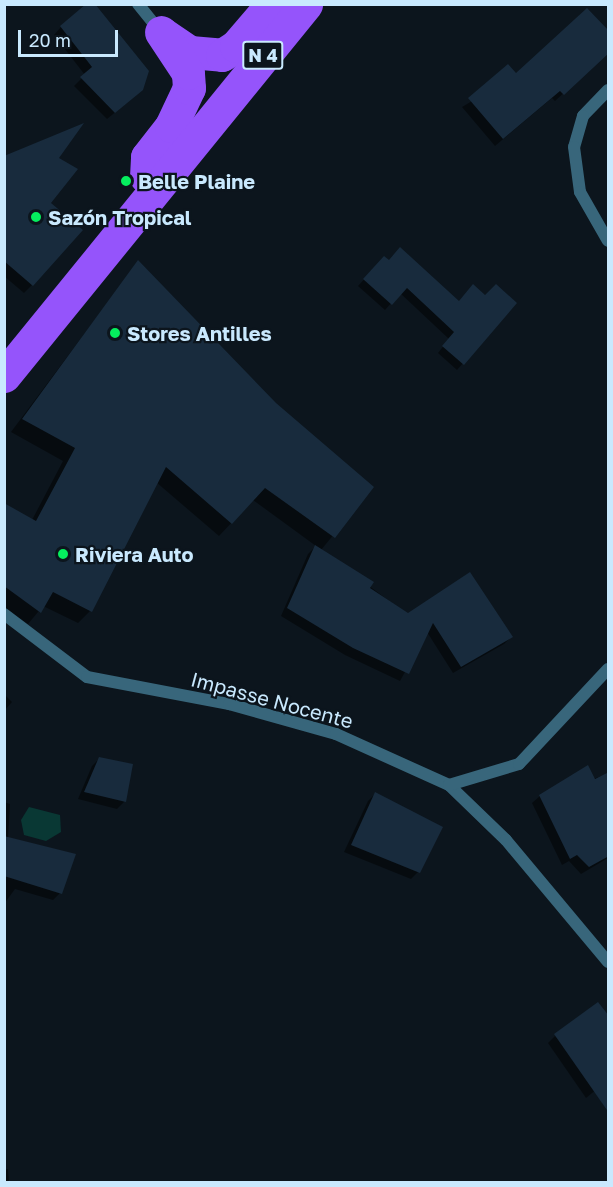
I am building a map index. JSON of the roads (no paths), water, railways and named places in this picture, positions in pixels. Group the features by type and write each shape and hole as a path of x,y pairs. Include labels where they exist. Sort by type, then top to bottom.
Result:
{"highway":[{"path":"161,32 190,52 222,55 236,46 272,4"},
{"name":"N 4","path":"4,361 146,177 285,4"},
{"name":"N 4","path":"4,376 221,105 306,4"},
{"path":"146,177 147,157 171,126 189,88 188,73 161,32"}],"street":[{"path":"138,4 161,32"},
{"path":"609,90 583,116 574,147 580,192 609,241"},
{"name":"Impasse Nocente","path":"4,615 87,677 230,704 336,734 449,785 506,840 609,962"},
{"path":"449,785 519,764 609,669"}],"place":[{"name":"Belle Plaine","path":"126,181"},
{"name":"Sazón Tropical","path":"36,217"},
{"name":"Stores Antilles","path":"115,333"},
{"name":"Riviera Auto","path":"63,554"}]}
